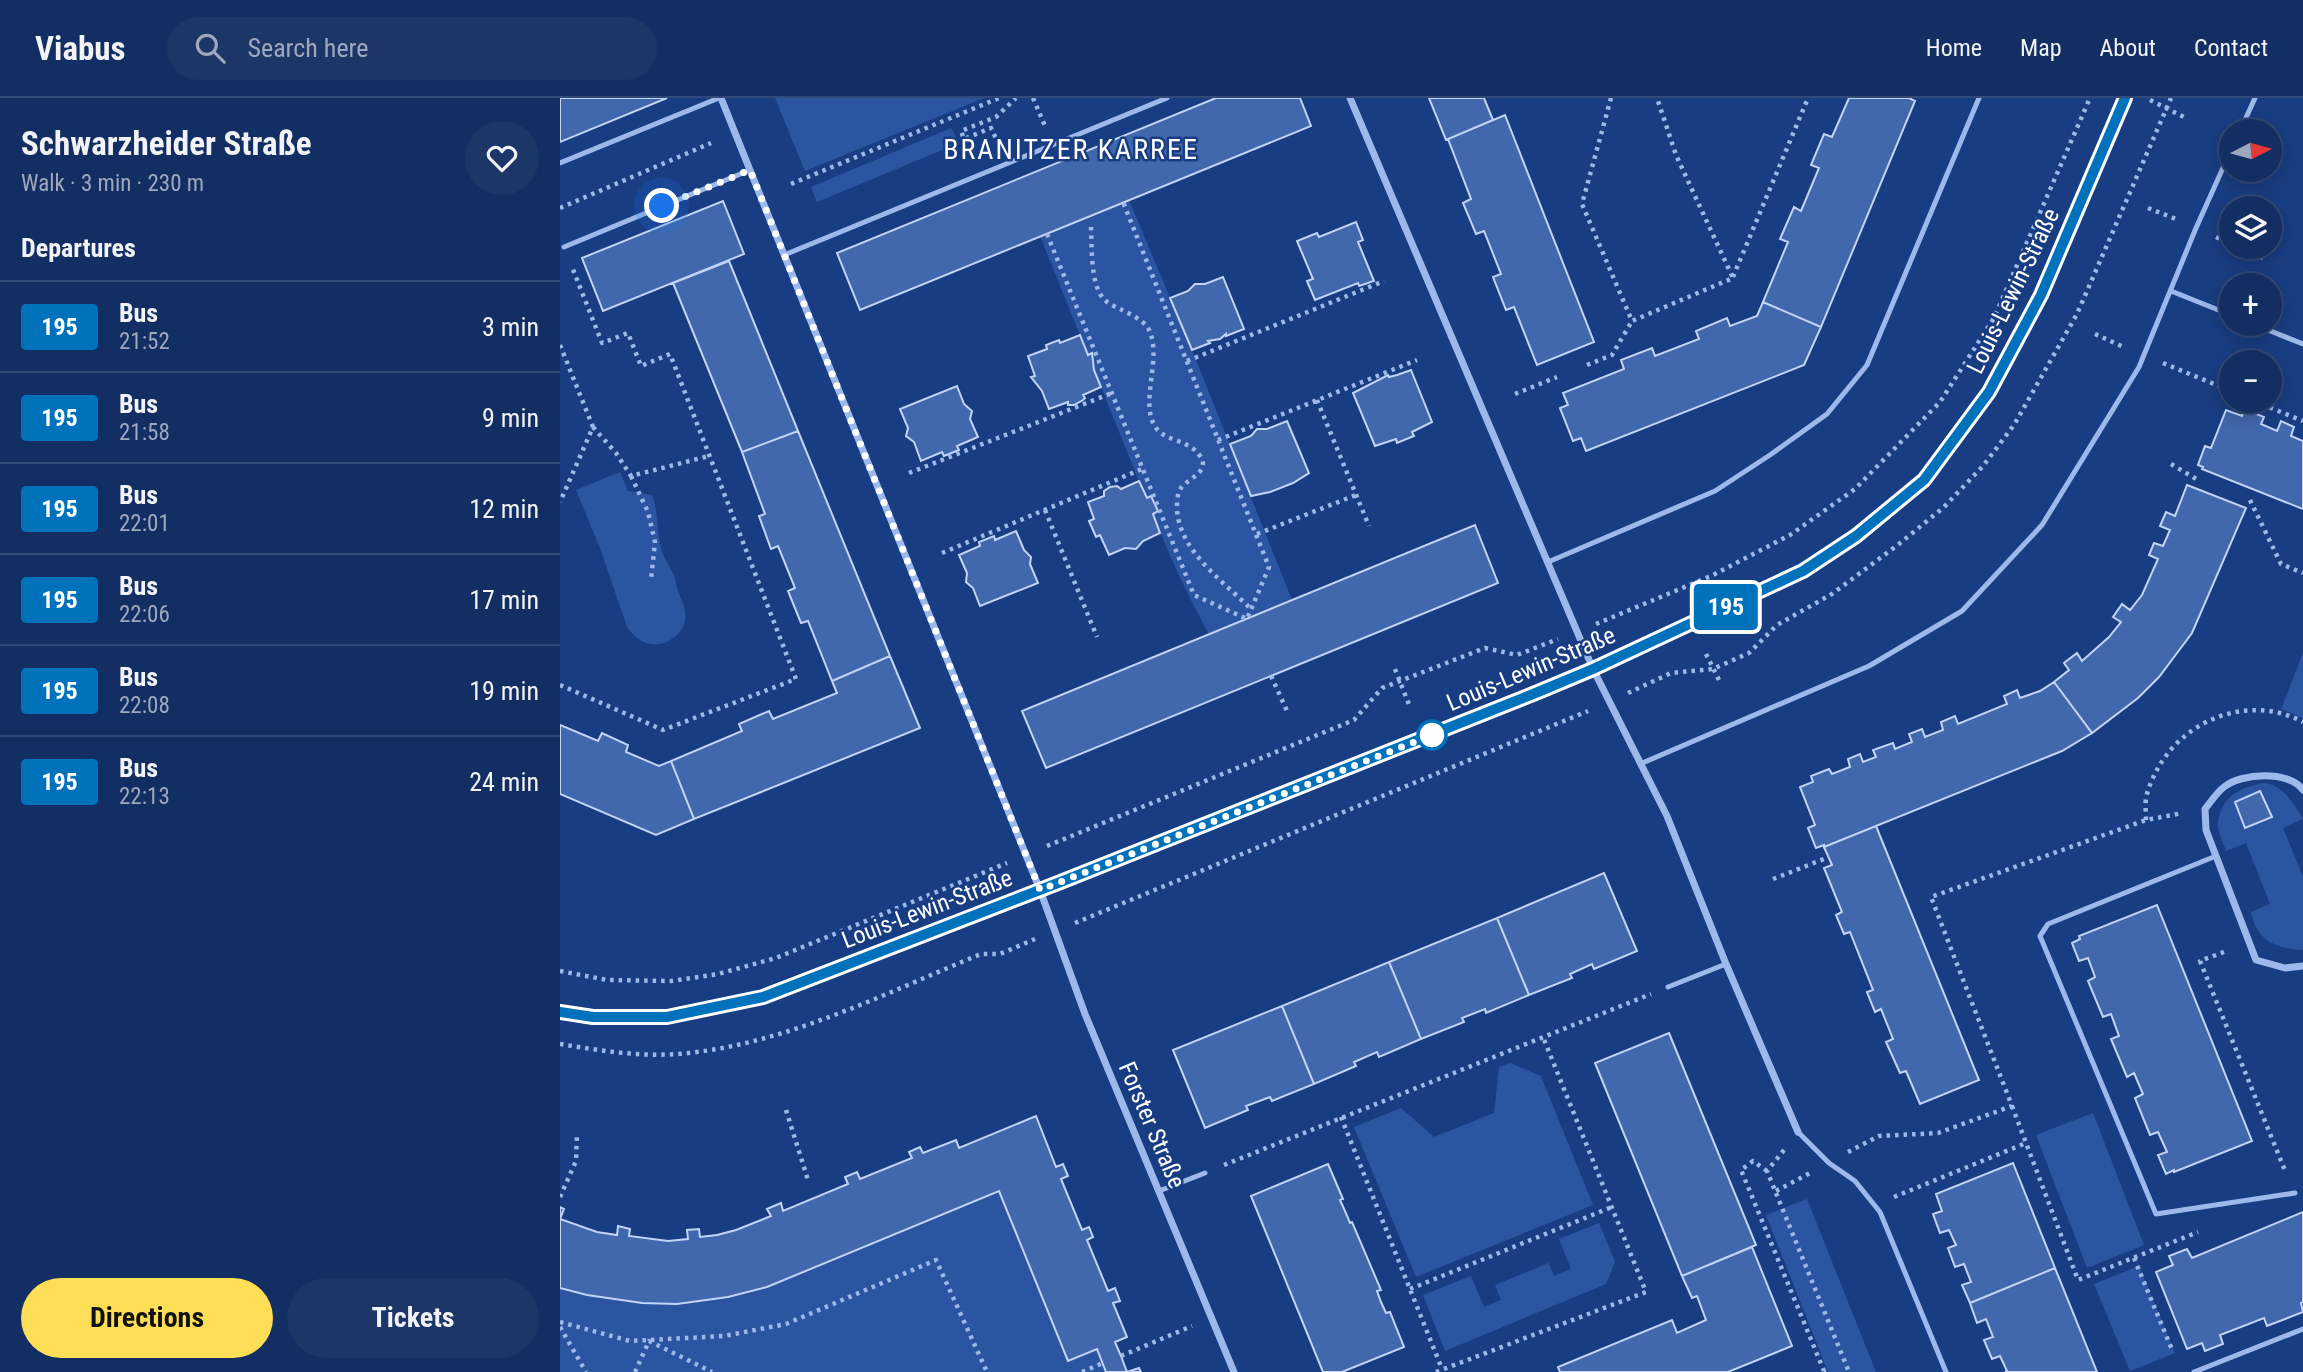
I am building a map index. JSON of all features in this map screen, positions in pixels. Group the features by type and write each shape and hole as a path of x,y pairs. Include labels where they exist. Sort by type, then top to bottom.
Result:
{"street":[{"name":"Forster Straße","path":"720,98 1040,890 1068,969 1234,1372"},
{"path":"1350,98 1593,669 1667,816 1726,964 1798,1132"},
{"name":"Louis-Lewin-Straße","path":"560,1012 593,1017 667,1017 763,997 1386,754 1593,669 1803,571 1856,536 1924,480 1989,392 2041,295 2124,98"},
{"path":"2303,790 2290,779 2258,775 2225,786 2205,809 2206,830 2256,960 2285,968 2303,966"}],"lane":[{"path":"560,163 720,98"},
{"path":"784,254 1167,98"},
{"path":"1548,562 1715,491 1827,414 1867,365 1979,98"},
{"path":"2245,119 2255,98"},
{"path":"564,247 750,170"},
{"path":"1640,764 1869,666 1962,611 2042,525 2139,367 2219,177"},
{"path":"2171,290 2219,310"},
{"path":"2282,336 2303,344"},
{"path":"2216,856 2049,924 2040,936 2156,1214 2295,1193"},
{"path":"1668,987 1726,964"},
{"path":"1798,1132 1829,1163 1855,1181 1880,1212 1946,1372"},
{"path":"1159,1191 1205,1173"},
{"path":"2194,1372 2303,1329"}],"path":[{"path":"791,184 999,98"},
{"path":"1008,164 991,128 964,139 961,131 996,117 1016,98"},
{"path":"1611,98 1582,204 1632,321"},
{"path":"1657,98 1676,155 1732,278"},
{"path":"1587,365 1612,355 1632,321 1732,278 1808,98"},
{"path":"560,971 607,980 671,981 718,974 776,958 1354,720 1382,688 1485,648 1517,655 1711,576 1790,535 1855,489 1940,402 1993,318 2090,98"},
{"path":"2146,98 2186,118"},
{"path":"1034,100 1039,112"},
{"path":"560,208 711,144"},
{"path":"1047,234 1194,595 1247,618 1269,567 1123,202"},
{"path":"1091,227 1094,274 1099,293 1105,302 1134,315 1148,328 1154,360 1149,401 1156,429 1189,446 1201,456 1199,474 1181,487 1177,496 1181,527 1188,543 1202,560 1251,609"},
{"path":"560,685 663,730 796,679 670,354 640,366 628,332 602,343 564,247"},
{"path":"1187,361 1384,281"},
{"path":"560,345 593,427 617,453 648,512 655,542 651,580"},
{"path":"1219,440 1417,359"},
{"path":"1515,394 1557,377"},
{"path":"909,473 1112,393"},
{"path":"1317,400 1369,526"},
{"path":"2282,412 2303,421"},
{"path":"560,502 593,427"},
{"path":"631,476 709,456"},
{"path":"2171,464 2198,480"},
{"path":"942,553 1142,469"},
{"path":"1257,534 1356,495"},
{"path":"2250,500 2281,564 2303,573"},
{"path":"1045,510 1097,637"},
{"path":"1706,654 1719,680"},
{"path":"1395,669 1410,707"},
{"path":"1272,676 1287,711"},
{"path":"2146,820 2146,797 2153,777 2168,751 2191,729 2228,713 2258,709 2303,722"},
{"path":"2205,809 2146,820 1931,897 2078,1280 2208,1228"},
{"path":"1773,879 1829,857"},
{"path":"2224,952 2200,961 2295,1193"},
{"path":"1205,1173 1668,987"},
{"path":"1436,1372 1646,1292 1543,1037"},
{"path":"1776,1191 1879,1136 1938,1133 2012,1106"},
{"path":"786,1110 808,1180"},
{"path":"1341,1117 1442,1370"},
{"path":"1767,1171 1798,1132"},
{"path":"560,1197 576,1161 578,1133"},
{"path":"1873,1205 2026,1143"},
{"path":"1820,1372 1824,1371 1741,1170 1753,1161 1767,1171 1849,1372"},
{"path":"1410,1289 1612,1207"},
{"path":"2134,1258 2173,1352"},
{"path":"560,1322 630,1341 724,1336 786,1324 936,1260 987,1372"},
{"path":"1121,1356 1212,1318"},
{"path":"560,1328 586,1372"},
{"path":"635,1372 649,1341"},
{"path":"649,1341 712,1372"},
{"path":"1082,1372 1103,1363"}],"shaded area":[{"path":"775,98 984,98 805,171"},
{"path":"951,128 959,143 817,202 811,187"},
{"path":"1129,200 1292,600 1209,634 1165,545 1153,514 1158,511 1152,496 1147,498 1139,481 1094,370 1092,354 1088,355 1040,236"},
{"path":"620,472 628,491 652,495 662,551 674,575 684,609 682,629 667,642 645,642 627,627 600,548 576,490"},
{"path":"2303,653 2303,718 2281,709"},
{"path":"2262,783 2281,790 2303,819 2283,828 2303,877 2303,950 2276,945 2257,930 2251,912 2270,904 2246,843 2226,851 2218,829 2220,814 2227,800 2239,791"},
{"path":"1510,1063 1541,1076 1593,1205 1416,1277 1354,1127 1401,1108 1434,1137 1494,1113 1499,1067"},
{"path":"2093,1113 2144,1245 2087,1268 2036,1135"},
{"path":"999,1191 1068,1361 1097,1349 1106,1372 560,1372 560,1288 639,1303 688,1302 739,1294 767,1287"},
{"path":"1807,1199 1876,1372 1828,1372 1766,1215"},
{"path":"1599,1223 1615,1262 1606,1284 1445,1351 1423,1295 1471,1276 1484,1307 1501,1300 1495,1285 1549,1263 1554,1276 1571,1269 1559,1239"},
{"path":"2139,1266 2175,1353 2130,1371 2094,1284"}],"building":[{"path":"560,98 667,98 560,142"},
{"path":"1216,98 1300,98 1311,126 860,310 837,253"},
{"path":"1429,98 1484,98 1493,120 1446,140"},
{"path":"1849,98 1909,98 1915,101 1821,327 1763,302 1788,242 1780,239 1794,207 1801,211 1819,168 1811,165 1824,134 1832,137"},
{"path":"1505,115 1594,342 1537,365 1514,307 1506,310 1493,277 1501,274 1484,231 1476,234 1463,203 1471,199 1448,139"},
{"path":"723,201 744,254 603,311 582,258"},
{"path":"1356,222 1363,240 1358,242 1374,281 1359,286 1358,283 1315,300 1307,281 1313,279 1297,241 1317,233 1319,237"},
{"path":"729,261 798,431 742,452 673,283"},
{"path":"1223,277 1244,329 1208,341 1210,343 1192,350 1170,298 1188,291 1195,284 1205,284"},
{"path":"1763,302 1821,327 1804,365 1586,451 1581,438 1573,441 1560,408 1568,405 1563,393 1624,369 1621,360 1652,348 1655,356 1699,339 1696,331 1727,318 1730,326 1757,316"},
{"path":"1080,335 1088,355 1092,353 1094,370 1101,387 1083,395 1085,398 1074,405 1068,405 1068,402 1049,409 1042,391 1031,377 1035,376 1028,356 1047,349 1046,345"},
{"path":"1411,370 1432,422 1412,432 1414,436 1397,443 1396,439 1375,446 1353,393 1388,375 1389,377"},
{"path":"957,386 964,404 972,411 970,419 978,437 957,446 959,450 944,456 942,452 921,461 914,442 906,436 908,428 900,409"},
{"path":"2225,413 2242,416 2243,413 2254,413 2264,417 2261,424 2277,431 2281,421 2294,427 2291,436 2303,441 2303,509 2202,469 2203,467 2198,465 2205,446 2211,448"},
{"path":"1287,421 1309,473 1293,483 1251,496 1230,444 1251,436 1257,429 1267,429"},
{"path":"798,431 890,656 832,681 808,621 801,623 788,591 795,588 778,546 771,549 759,516 765,514 742,452"},
{"path":"1139,481 1147,498 1151,496 1158,511 1153,514 1160,533 1143,541 1136,549 1125,548 1109,555 1100,535 1096,537 1089,521 1094,519 1088,502 1104,496 1104,491 1110,487 1117,486 1121,489"},
{"path":"2187,485 2246,508 2192,633 2159,677 2138,698 2092,733 2054,682 2069,670 2064,663 2077,653 2082,661 2109,637 2121,622 2113,617 2122,604 2130,610 2142,595 2158,559 2149,555 2154,543 2163,546 2170,530 2160,526 2166,512 2175,516"},
{"path":"1475,525 1498,583 1046,768 1022,711"},
{"path":"1016,531 1024,550 1031,557 1030,564 1038,583 980,606 973,588 966,582 967,573 959,555 980,546 979,542 994,536 995,540"},
{"path":"890,656 920,728 694,819 671,761 742,731 739,724 769,711 773,719 837,693 832,681"},
{"path":"2054,682 2092,733 2062,751 1816,848 1808,828 1815,825 1800,787 1813,782 1811,776 1829,769 1832,774 1850,767 1848,759 1860,754 1863,762 1876,757 1873,750 1893,743 1895,749 1912,742 1909,734 1922,729 1925,737 1943,730 1941,722 1955,716 1958,724 2007,704 2004,696 2017,690 2020,698 2040,691"},
{"path":"560,725 598,741 602,733 628,745 626,752 659,766 671,761 694,819 656,835 560,794"},
{"path":"2260,791 2272,817 2245,828 2235,802"},
{"path":"1876,826 1979,1080 1920,1104 1906,1071 1900,1073 1886,1042 1893,1039 1881,1009 1875,1012 1867,992 1873,990 1850,932 1844,934 1836,915 1842,912 1824,868 1832,865 1824,847"},
{"path":"1604,873 1637,951 1594,969 1592,964 1570,974 1572,978 1529,995 1497,918"},
{"path":"2157,905 2252,1141 2166,1174 2158,1155 2167,1152 2158,1132 2150,1135 2135,1098 2143,1094 2134,1073 2127,1077 2111,1039 2119,1036 2111,1014 2103,1017 2088,981 2095,977 2088,958 2079,961 2072,943 2080,939 2079,936"},
{"path":"1497,918 1529,995 1486,1013 1485,1009 1462,1018 1464,1022 1421,1039 1389,962"},
{"path":"1389,962 1421,1039 1379,1057 1377,1052 1354,1062 1356,1066 1314,1084 1282,1006"},
{"path":"1282,1006 1314,1084 1272,1101 1270,1097 1246,1106 1248,1110 1205,1128 1173,1050"},
{"path":"1669,1033 1756,1245 1682,1276 1595,1063"},
{"path":"1036,1116 1056,1167 1063,1164 1068,1176 1061,1179 1082,1230 1089,1227 1093,1237 1087,1240 1108,1291 1115,1288 1120,1301 1113,1303 1127,1337 1115,1342 1127,1372 1106,1372 1097,1349 1068,1361 999,1191 767,1287 728,1297 677,1304 642,1303 560,1288 560,1219 597,1232 617,1235 618,1226 630,1229 629,1236 668,1241 688,1239 687,1230 699,1229 700,1237 717,1235 771,1216 767,1209 781,1203 783,1211 848,1184 845,1177 857,1172 860,1179 912,1158 909,1152 920,1147 923,1153 956,1140 959,1148"},
{"path":"2013,1163 2055,1268 1970,1303 1962,1285 1971,1282 1964,1264 1955,1267 1948,1248 1956,1245 1949,1230 1940,1233 1933,1214 1942,1211 1936,1194"},
{"path":"1328,1164 1343,1199 1340,1200 1381,1290 1377,1291 1381,1302 1386,1313 1390,1312 1404,1347 1342,1372 1323,1372 1251,1196"},
{"path":"2303,1212 2303,1312 2267,1326 2264,1318 2220,1335 2223,1344 2205,1351 2202,1343 2187,1349 2156,1272 2173,1265 2169,1256 2187,1249 2192,1258"},
{"path":"1752,1247 1792,1346 1728,1372 1560,1372 1558,1367 1672,1320 1677,1333 1706,1320 1697,1296 1692,1298 1682,1276"},
{"path":"2055,1268 2097,1372 2005,1372 2007,1371 2000,1356 1992,1359 1984,1340 1993,1337 1986,1319 1977,1323 1970,1303"}],"bus line":[{"name":"195","path":"560,1012 593,1017 667,1017 763,997 1538,692 1803,571 1856,536 1924,480 1989,392 2041,295 2125,98"}],"district":[{"name":"BRANITZER KARREE","path":"1071,149"}],"route":[{"path":"662,206 750,170 1040,890 1432,735"}]}
